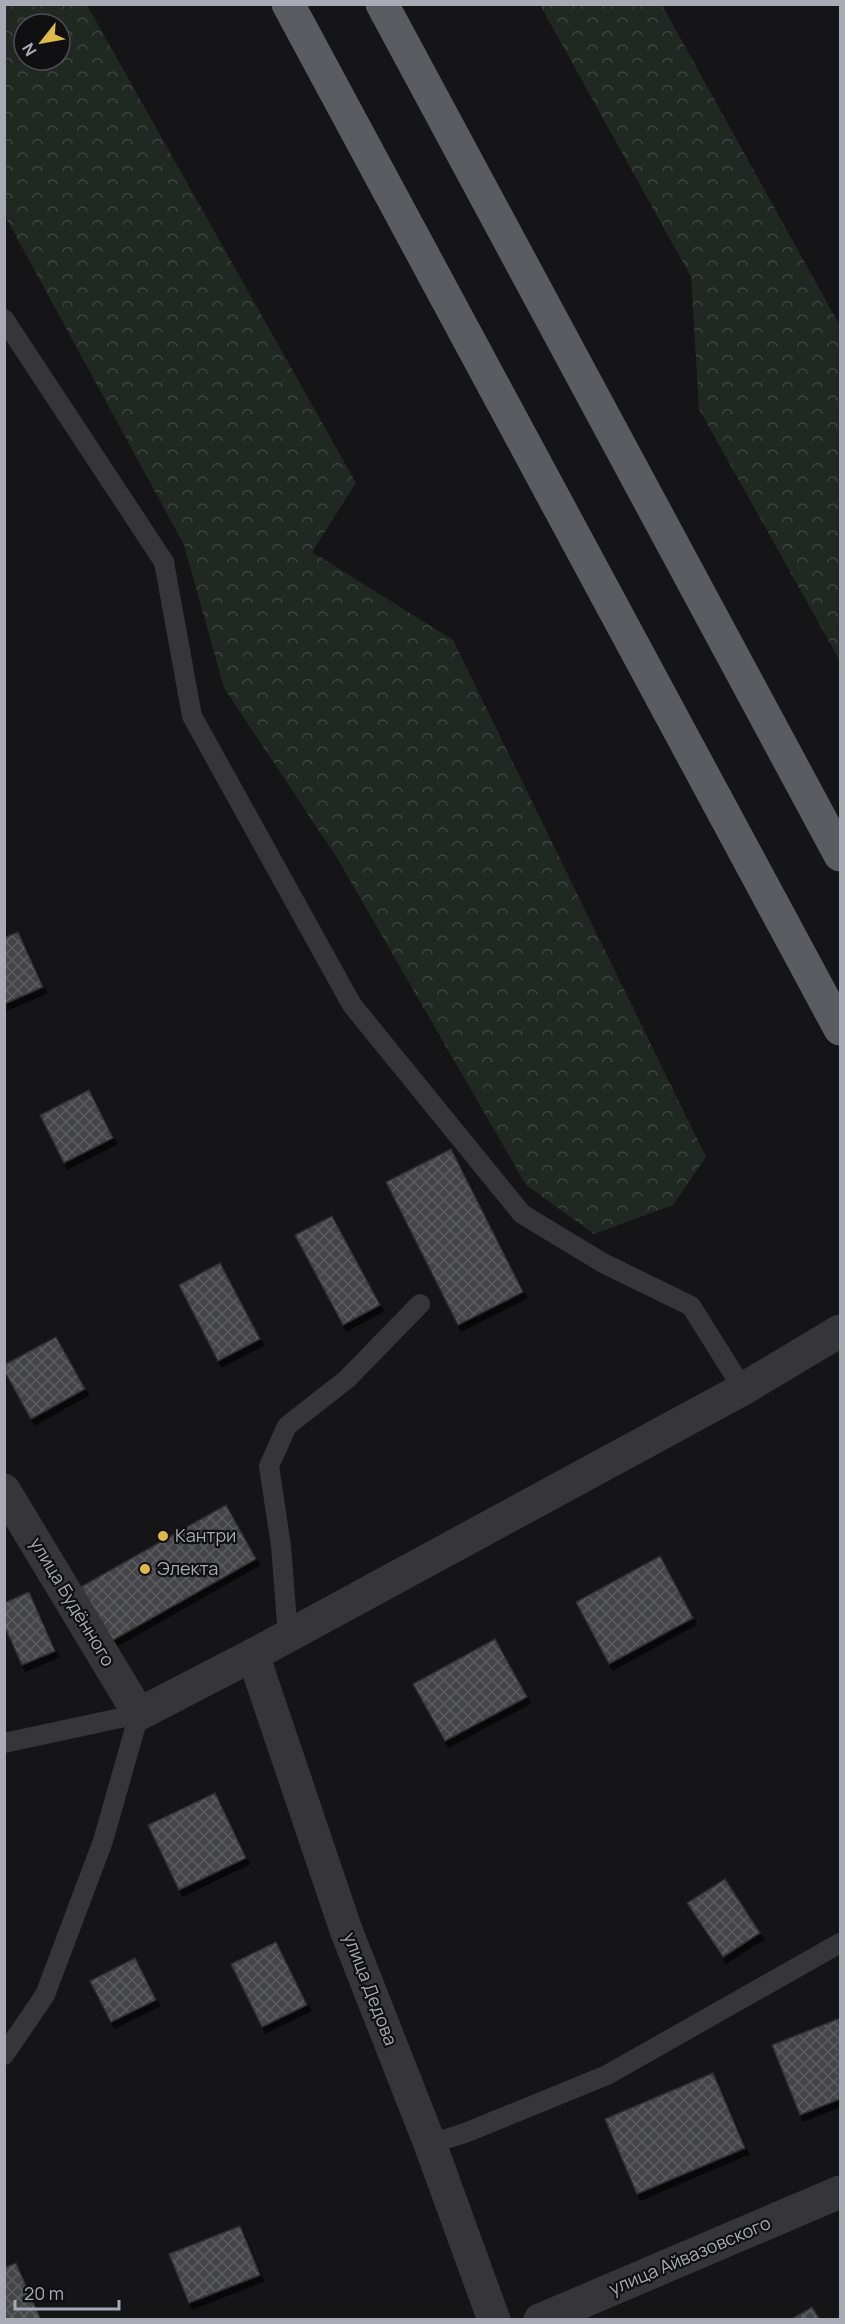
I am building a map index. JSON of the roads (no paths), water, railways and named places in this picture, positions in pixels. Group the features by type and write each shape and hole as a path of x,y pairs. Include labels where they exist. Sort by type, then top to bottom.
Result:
{"highway":[{"path":"288,4 840,1029"},
{"path":"382,4 840,855"}],"street":[{"path":"140,1714 742,1389 840,1331"},
{"name":"улица Будённого","path":"4,1490 140,1714"},
{"name":"улица Дедова","path":"253,1655 346,1930 430,2144 494,2319"},
{"name":"улица Айвазовского","path":"540,2319 840,2192"}],"lane":[{"path":"4,319 164,562 192,716 352,1005 522,1214 603,1263 691,1306 742,1389"},
{"path":"288,1636 281,1546 269,1466 286,1426 347,1379 420,1304"},
{"path":"4,1743 140,1714 103,1842 45,1995 4,2055"},
{"path":"430,2144 465,2133 607,2075 840,1943"}],"place":[{"name":"Кантри","path":"163,1536"},
{"name":"Электа","path":"145,1569"}]}
